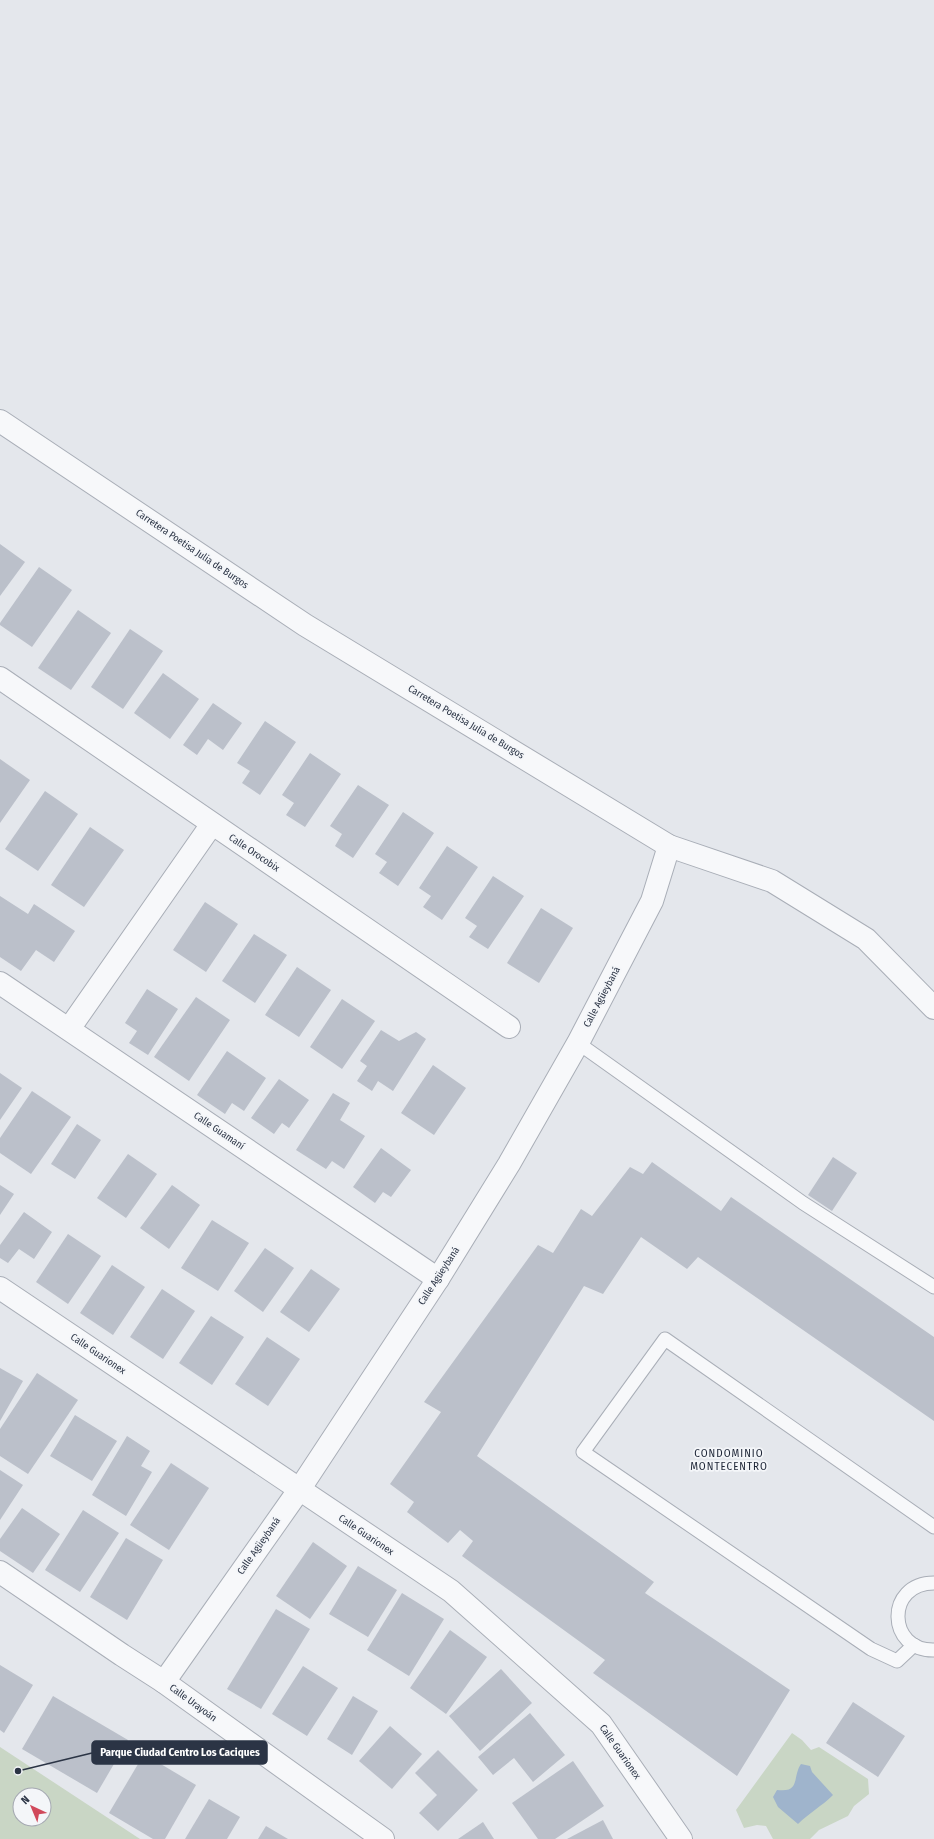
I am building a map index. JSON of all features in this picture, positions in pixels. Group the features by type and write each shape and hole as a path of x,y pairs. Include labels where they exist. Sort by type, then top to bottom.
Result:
{"street":[{"name":"Carretera Poetisa Julia de Burgos","path":"0,421 305,625 669,846 772,881 866,939 934,1008"},
{"name":"Calle Orocobix","path":"0,678 509,1027"},
{"path":"69,1029 212,824"},
{"name":"Calle Agüeybaná","path":"164,1682 299,1490 438,1279 509,1164 578,1043 652,901 669,846"},
{"name":"Calle Guamaní","path":"0,983 438,1279"},
{"name":"Calle Guarionex","path":"0,1288 451,1591 601,1724 681,1839"},
{"name":"Calle Urayoán","path":"0,1572 164,1682 383,1839"}],"lane":[{"path":"578,1043 803,1203 934,1287"},
{"path":"914,1645 897,1661 871,1649 583,1452 665,1339 934,1527"},
{"path":"934,1582 925,1583 912,1588 903,1598 898,1610 898,1624 904,1636 914,1645 926,1650 934,1650"}],"green space":[{"path":"792,1733 802,1740 811,1750 819,1747 868,1779 869,1794 854,1806 848,1816 819,1830 810,1839 773,1839 766,1826 757,1825 744,1828 736,1810"},
{"path":"0,1747 140,1839 0,1839"}],"water":[{"path":"801,1764 810,1766 812,1772 833,1795 798,1824 778,1807 773,1797 777,1790 785,1790 793,1787"}],"building":[{"path":"0,544 25,562 0,596"},
{"path":"39,567 72,590 32,647 0,625 0,623"},
{"path":"78,610 111,633 71,690 38,668"},
{"path":"130,629 163,651 123,709 91,687"},
{"path":"163,673 199,699 170,739 134,713"},
{"path":"213,703 242,723 223,750 208,739 197,755 183,745"},
{"path":"265,721 296,742 260,795 242,783 250,771 237,763"},
{"path":"310,753 341,774 305,827 286,815 294,803 282,795"},
{"path":"0,759 30,780 0,823"},
{"path":"358,785 389,805 353,858 335,846 342,834 330,826"},
{"path":"45,791 78,814 38,871 5,849"},
{"path":"403,812 434,833 398,886 379,873 387,862 375,854"},
{"path":"90,827 124,850 84,907 51,885"},
{"path":"447,846 478,867 442,920 423,907 431,896 419,888"},
{"path":"493,876 524,896 488,949 469,937 477,926 465,918"},
{"path":"0,896 28,914 34,904 75,931 54,962 36,950 21,971 0,957"},
{"path":"205,902 238,924 206,972 173,950"},
{"path":"541,908 573,928 539,983 507,963"},
{"path":"254,934 287,955 255,1003 222,981"},
{"path":"297,967 331,990 299,1037 265,1015"},
{"path":"147,989 178,1009 148,1055 129,1043 137,1031 125,1023"},
{"path":"196,997 230,1020 189,1081 154,1057"},
{"path":"342,999 375,1021 342,1069 310,1047"},
{"path":"381,1030 399,1041 416,1032 426,1039 393,1091 378,1081 372,1091 357,1081 367,1066 360,1061"},
{"path":"227,1051 266,1078 244,1111 232,1103 225,1114 197,1095"},
{"path":"433,1065 466,1088 434,1135 401,1113"},
{"path":"0,1073 22,1088 0,1120"},
{"path":"279,1079 309,1100 289,1128 282,1123 274,1134 251,1118"},
{"path":"32,1091 71,1117 31,1174 0,1153 0,1138"},
{"path":"333,1093 350,1103 340,1120 365,1136 344,1169 332,1161 326,1169 296,1150"},
{"path":"77,1124 101,1140 75,1179 51,1164"},
{"path":"381,1148 411,1170 391,1197 383,1192 375,1203 353,1187"},
{"path":"128,1154 157,1174 126,1218 97,1198"},
{"path":"833,1157 857,1173 832,1211 808,1195"},
{"path":"652,1162 721,1211 731,1197 934,1337 934,1421 698,1257 687,1269 641,1237 603,1294 584,1286 477,1456 654,1582 645,1593 790,1690 737,1776 593,1673 605,1660 462,1556 473,1541 460,1530 448,1543 407,1512 414,1502 390,1484 441,1412 424,1402 538,1245 553,1253 581,1209 592,1216 630,1167 643,1174"},
{"path":"0,1185 14,1194 0,1215"},
{"path":"172,1185 200,1205 169,1249 140,1228"},
{"path":"24,1212 52,1232 34,1259 19,1249 8,1263 0,1258 0,1245"},
{"path":"212,1220 249,1243 218,1291 181,1268"},
{"path":"68,1234 101,1256 68,1304 36,1282"},
{"path":"265,1248 294,1268 263,1312 234,1291"},
{"path":"112,1265 145,1287 113,1335 80,1313"},
{"path":"311,1269 340,1289 309,1332 280,1312"},
{"path":"162,1289 195,1311 163,1359 130,1337"},
{"path":"211,1316 244,1337 212,1385 179,1363"},
{"path":"267,1337 300,1359 268,1406 235,1384"},
{"path":"0,1368 23,1381 0,1421"},
{"path":"37,1373 78,1400 28,1474 0,1456 0,1429"},
{"path":"75,1415 117,1441 92,1481 50,1456"},
{"path":"127,1436 150,1451 141,1466 152,1472 126,1516 92,1495"},
{"path":"171,1463 209,1488 169,1550 130,1525"},
{"path":"0,1470 23,1485 0,1520"},
{"path":"22,1508 60,1534 33,1573 0,1551 0,1539"},
{"path":"83,1510 119,1533 80,1592 45,1570"},
{"path":"126,1538 163,1560 127,1620 90,1597"},
{"path":"313,1542 347,1566 310,1619 276,1596"},
{"path":"358,1566 397,1590 368,1637 329,1614"},
{"path":"402,1593 444,1619 409,1676 367,1650"},
{"path":"276,1609 310,1629 261,1709 227,1689"},
{"path":"450,1630 487,1657 446,1714 410,1688"},
{"path":"0,1665 33,1685 4,1733 0,1730"},
{"path":"303,1666 338,1688 307,1736 272,1714"},
{"path":"501,1669 532,1703 480,1751 449,1716"},
{"path":"53,1696 128,1740 97,1793 22,1749"},
{"path":"353,1696 378,1711 352,1755 327,1739"},
{"path":"853,1702 905,1736 878,1777 826,1743"},
{"path":"530,1713 565,1755 533,1782 514,1758 493,1775 478,1757"},
{"path":"390,1726 422,1754 392,1789 359,1761"},
{"path":"438,1750 478,1790 438,1831 419,1813 437,1795 415,1773"},
{"path":"144,1754 196,1785 165,1839 153,1839 109,1813"},
{"path":"573,1761 604,1806 555,1839 538,1839 512,1803"},
{"path":"209,1799 240,1817 227,1839 185,1839"},
{"path":"603,1820 613,1839 567,1839"},
{"path":"483,1822 494,1839 458,1839"},
{"path":"266,1826 288,1839 258,1839"}],"place":[{"name":"Parque Ciudad Centro Los Caciques","path":"18,1771"}],"district":[{"name":"CONDOMINIO MONTECENTRO","path":"729,1459"}]}
